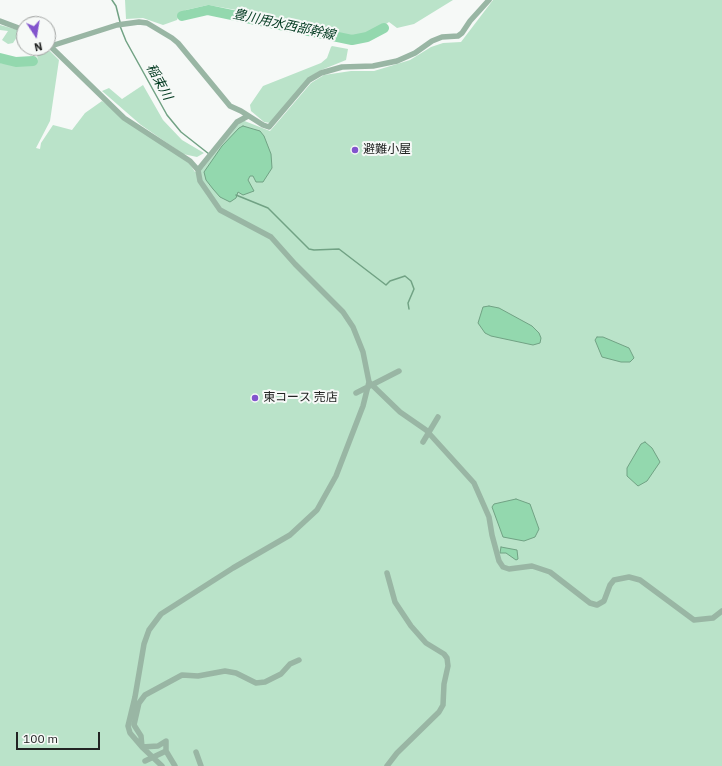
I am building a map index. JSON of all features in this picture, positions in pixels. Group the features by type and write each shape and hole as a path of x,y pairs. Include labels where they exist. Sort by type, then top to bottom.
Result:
{"street":[{"path":"56,43 124,23 147,23 172,38 226,103 269,127 309,80 321,73 342,67 373,66 397,62 432,42 442,38 458,36 462,34 470,21 489,0"},
{"path":"0,21 16,27"},
{"path":"56,52 124,118 190,161 198,170 200,181 220,210 271,237 294,264 348,317 363,352 369,382 363,406 336,476 316,510 290,535 233,568 160,614 149,630 144,644 135,697 128,726 130,733 162,766"},
{"path":"198,170 237,122 248,116"},
{"path":"356,393 399,371"},
{"path":"369,382 400,412 426,430 474,483 489,517 492,536 499,561 503,567 509,569 532,566 550,572 590,603 597,605 604,601 610,585 614,580 629,577 640,580 694,620 713,618 722,611"},
{"path":"423,442 438,417"},
{"path":"387,766 397,753 439,712 443,705 444,684 448,666 447,658 444,654 426,643 411,626 395,602 388,573"},
{"path":"142,747 141,736 134,725 139,703 149,693 182,675 198,676 217,672 236,673 252,682 264,682 281,674 290,664 299,660"},
{"path":"142,747 158,746 166,741 166,751 175,766"},
{"path":"145,761 166,751"},
{"path":"196,752 201,766"}],"shaded area":[{"path":"125,0 453,0 414,24 397,28 389,22 371,34 355,38 247,16 248,12 208,5 186,10 179,15 177,20 163,25 143,18 126,19"},
{"path":"493,0 722,0 722,766 0,766 0,63 29,66 38,61 37,56 55,56 59,60 50,121 36,148 40,149 41,143 53,125 72,130 85,113 102,101 189,163 195,172 203,168 242,120 270,131 311,83 324,75 351,71 374,71 410,60 431,47 443,43 461,42"},
{"path":"0,25 16,29 16,38 13,43 8,44 2,40 8,31 0,30"},
{"path":"332,46 348,49 346,60 319,71 307,79 270,123 264,122 251,111 250,105 263,86 321,63 327,58"},
{"path":"143,85 163,120 182,140 204,153 197,157 183,154 141,125 102,91 109,88 122,99"},
{"path":"243,126 260,131 264,136 271,154 272,168 263,182 256,182 253,176 250,176 248,180 254,191 243,195 238,192 236,198 230,202 220,197 213,189 206,180 204,172 222,146 239,128"},
{"path":"489,306 499,308 532,326 539,333 541,338 540,343 533,345 491,336 485,333 478,323 483,307"},
{"path":"597,337 603,337 629,348 634,358 630,362 621,362 602,357 595,340"},
{"path":"645,442 652,448 660,462 647,481 638,486 627,476 627,468 641,444"},
{"path":"516,499 530,504 539,529 535,537 524,541 503,537 492,507 494,504"},
{"path":"501,547 517,550 518,559 516,560 506,553 500,553"}],"waterway":[{"name":"稲束川","path":"112,0 116,6 120,22"},
{"name":"豊川用水西部幹線","path":"182,16 208,10 352,40 367,37 384,28"},
{"name":"稲束川","path":"120,26 126,41 167,115 181,132 209,154"},
{"name":"豊川用水西部幹線","path":"0,58 16,62 33,61"},
{"path":"236,195 268,208 309,249 339,249 386,285 390,281 405,276 411,281 414,289 408,303 409,309"}],"place":[{"name":"避難小屋","path":"355,150"},
{"name":"東コース 売店","path":"255,398"}]}
